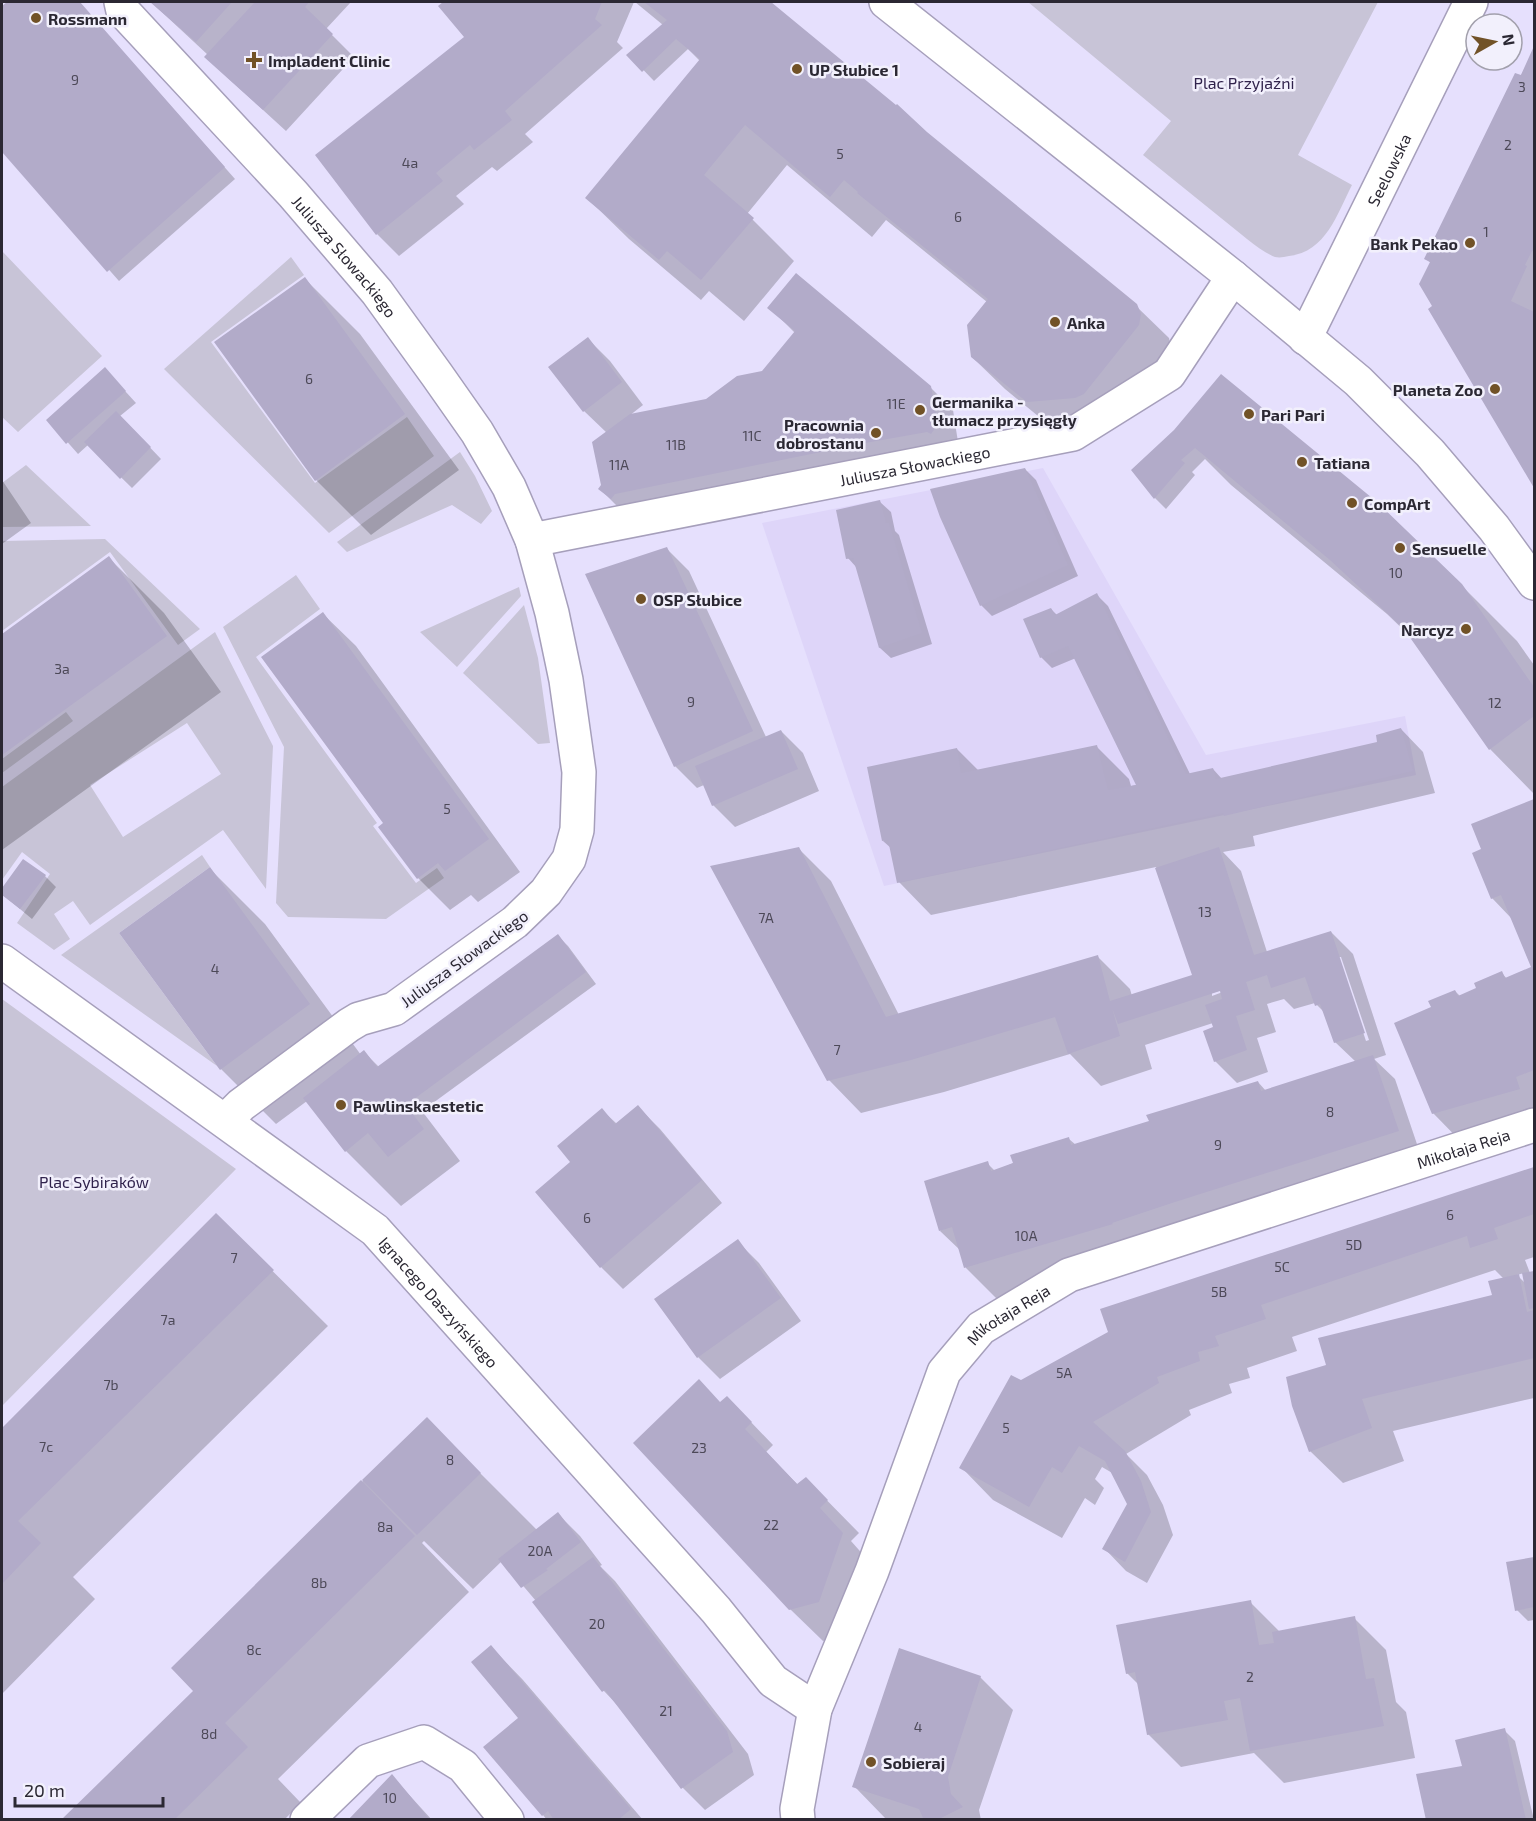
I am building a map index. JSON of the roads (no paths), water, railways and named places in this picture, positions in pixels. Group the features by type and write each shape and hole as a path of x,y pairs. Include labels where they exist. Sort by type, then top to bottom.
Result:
{"street":[{"name":"Juliusza Słowackiego","path":"121,2 123,11 293,194 376,292 482,441 509,488 532,540 562,658 578,760 580,797 573,849 564,867 541,899 515,922 394,1009 359,1019 349,1025 250,1099 225,1121"},
{"path":"886,2 1233,277 1358,381 1430,453 1494,528 1534,583"},
{"name":"Seelowska","path":"1305,338 1471,2"},
{"name":"Juliusza Słowackiego","path":"532,540 1073,434 1169,374 1233,277"},
{"name":"Ignacego Daszyńskiego","path":"2,961 375,1230 716,1610 773,1681 815,1709"},
{"name":"Mikołaja Reja","path":"798,1820 797,1809 815,1709 872,1571 944,1372 981,1328 1069,1275 1534,1125"},
{"path":"307,1820 368,1761 424,1742 463,1766 507,1820"}],"place":[{"name":"Rossmann","path":"36,18"},
{"name":"Impladent Clinic","path":"254,60"},
{"name":"UP Słubice 1","path":"797,69"},
{"name":"Bank Pekao","path":"1470,243"},
{"name":"Anka","path":"1055,322"},
{"name":"Planeta Zoo","path":"1495,389"},
{"name":"Germanika - tłumacz przysięgły","path":"920,410"},
{"name":"Pari Pari","path":"1249,414"},
{"name":"Pracownia dobrostanu","path":"876,433"},
{"name":"Tatiana","path":"1302,462"},
{"name":"CompArt","path":"1352,503"},
{"name":"Sensuelle","path":"1400,548"},
{"name":"OSP Słubice","path":"641,599"},
{"name":"Narcyz","path":"1466,629"},
{"name":"Pawlinskaestetic","path":"341,1105"},
{"name":"Sobieraj","path":"871,1762"}],"park label":[{"name":"Plac Przyjaźni","path":"1244,82"},
{"name":"Plac Sybiraków","path":"94,1181"}]}
